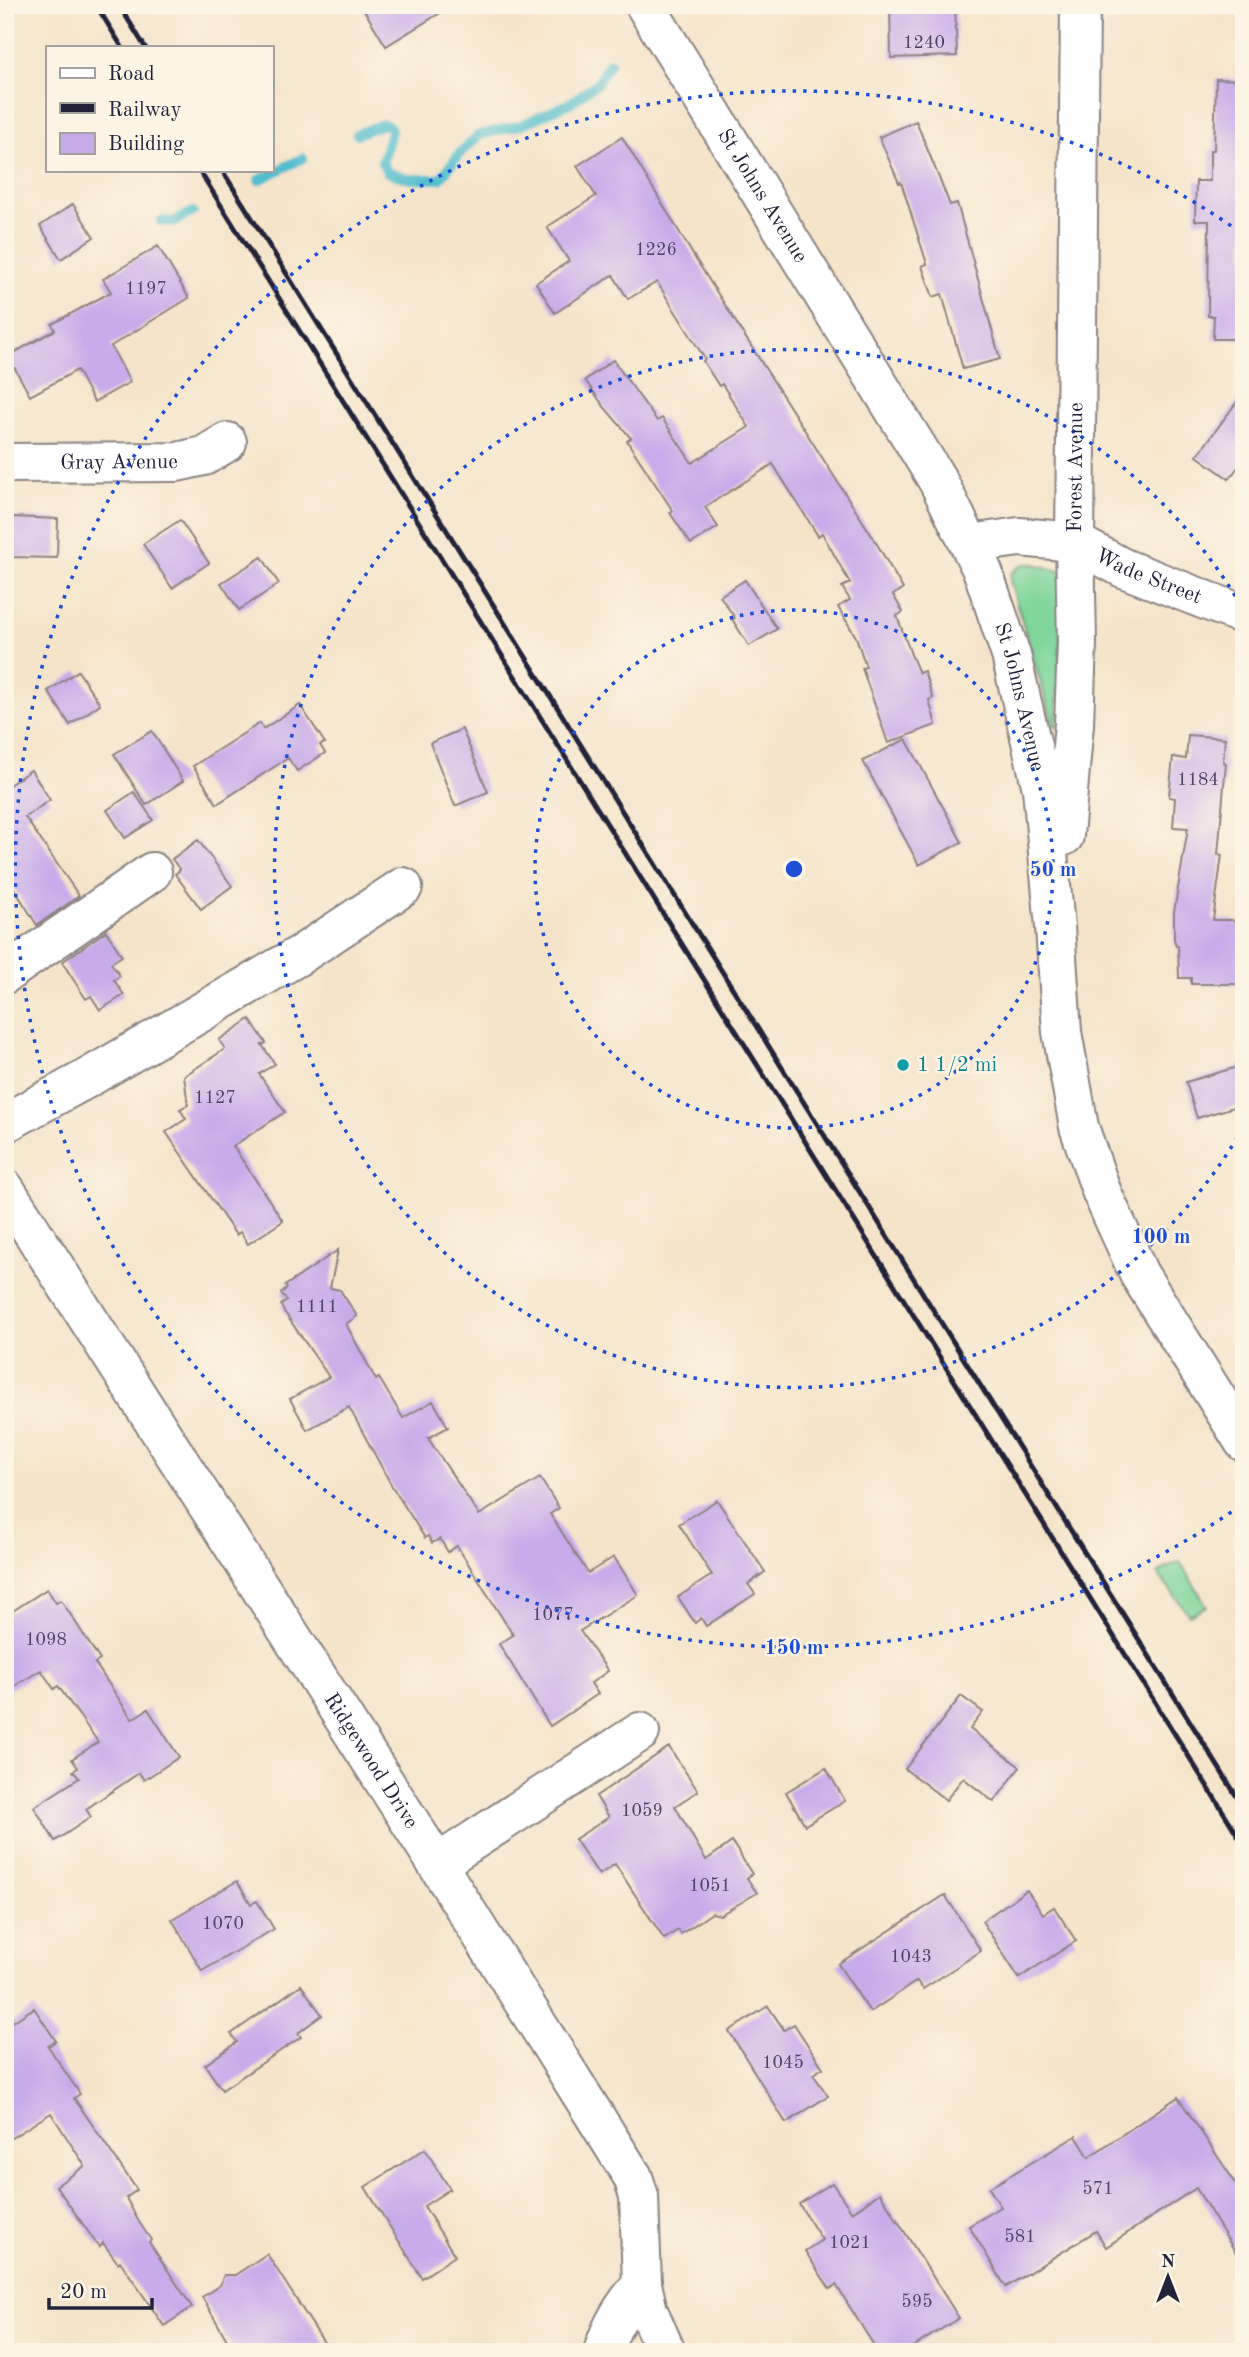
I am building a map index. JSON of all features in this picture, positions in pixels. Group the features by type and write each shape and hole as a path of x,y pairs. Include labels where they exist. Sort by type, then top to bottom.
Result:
{"street":[{"name":"St Johns Avenue","path":"645,5 938,481 983,572 1011,654 1042,789 1062,1032 1079,1127 1102,1194 1139,1274 1244,1441"},
{"name":"Forest Avenue","path":"1055,927 1074,724 1077,642 1075,542 1080,5"},
{"name":"Gray Avenue","path":"5,463 177,462 204,456 226,442"},
{"name":"Wade Street","path":"970,544 1019,537 1075,542 1124,568 1244,615"},
{"path":"5,974 152,872"},
{"path":"5,1124 300,955 403,887"},
{"name":"Ridgewood Drive","path":"5,1189 437,1864 633,2177 639,2196 642,2284 648,2311 666,2352"},
{"path":"437,1864 640,1732"},
{"path":"603,2352 609,2332 624,2306 642,2284"}],"green space":[{"path":"1024,564 1063,572 1057,727 1053,724 1010,581 1011,573"},
{"path":"1180,1562 1207,1606 1189,1615 1158,1574"}],"building":[{"path":"361,5 453,5 386,46"},
{"path":"890,5 955,5 957,56 891,58"},
{"path":"1216,79 1244,80 1244,339 1213,339 1214,316 1208,316 1209,221 1195,221 1196,181 1210,181 1210,150 1214,150"},
{"path":"916,121 950,205 957,203 1000,359 963,369 942,294 933,297 922,266 927,264 901,182 899,183 879,137"},
{"path":"622,137 903,589 893,595 903,612 897,616 919,673 924,671 933,698 929,700 936,725 888,743 862,668 866,667 856,637 838,607 850,600 842,587 850,583 822,533 818,536 773,464 705,507 718,527 691,544 670,513 673,511 627,441 631,438 585,380 613,360 657,421 662,418 692,463 749,427 722,384 719,386 703,361 705,359 657,282 628,299 613,275 555,313 536,283 569,261 547,227 596,196 577,166"},
{"path":"73,204 94,237 61,259 40,226"},
{"path":"158,246 189,298 111,346 130,382 94,402 77,370 30,396 8,356 55,330 52,324 111,292 103,279"},
{"path":"1244,392 1244,459 1229,479 1197,456"},
{"path":"12,517 58,519 57,558 10,557"},
{"path":"180,520 209,563 172,588 143,544"},
{"path":"262,557 279,584 239,610 221,583"},
{"path":"745,580 777,629 749,646 720,596"},
{"path":"78,671 100,704 70,725 48,691"},
{"path":"300,705 325,743 320,745 325,753 297,771 288,758 217,804 193,766 260,723 263,729"},
{"path":"462,729 488,792 455,806 430,743"},
{"path":"152,731 183,781 146,805 114,754"},
{"path":"1188,735 1225,738 1223,762 1226,763 1218,854 1222,855 1213,920 1232,920 1244,929 1244,984 1191,984 1191,978 1179,978 1174,912 1188,828 1173,827 1175,798 1169,797 1173,757 1186,759"},
{"path":"906,739 962,842 919,865 863,761"},
{"path":"31,770 50,800 25,817 79,896 37,925 5,874 5,788"},
{"path":"134,792 153,820 125,838 107,810"},
{"path":"198,840 232,886 201,909 175,874 180,870 172,859"},
{"path":"106,931 122,956 111,963 120,976 114,980 124,995 100,1010 91,996 86,999 62,962"},
{"path":"250,1019 266,1043 262,1045 275,1064 259,1074 285,1112 233,1146 283,1221 248,1244 240,1232 236,1235 166,1132 186,1119 180,1109 188,1105 184,1076 225,1049 219,1040"},
{"path":"1244,1065 1244,1104 1197,1118 1186,1082"},
{"path":"338,1250 330,1288 340,1290 357,1316 346,1324 376,1380 379,1378 403,1418 433,1401 448,1427 428,1438 479,1515 540,1478 559,1508 550,1514 588,1573 614,1557 638,1595 580,1631 608,1671 591,1683 598,1694 550,1726 499,1644 513,1635 457,1546 448,1552 440,1539 432,1543 428,1536 425,1538 393,1488 349,1407 307,1430 290,1399 329,1377 283,1310 281,1305 287,1301 281,1293 287,1288 285,1286"},
{"path":"717,1500 765,1572 748,1584 755,1594 706,1626 701,1618 695,1623 678,1597 712,1575 679,1524"},
{"path":"47,1589 56,1603 61,1600 100,1660 95,1663 132,1719 148,1709 179,1757 144,1780 139,1773 86,1809 91,1817 55,1841 34,1807 79,1778 73,1771 78,1768 72,1759 98,1742 58,1686 54,1689 41,1670 5,1692 5,1616"},
{"path":"961,1696 983,1712 970,1729 1020,1767 994,1802 963,1778 946,1800 905,1769"},
{"path":"669,1747 698,1791 675,1806 706,1860 732,1842 752,1874 747,1878 757,1893 720,1915 712,1913 681,1934 678,1930 664,1939 615,1864 599,1875 575,1839 609,1817 596,1796"},
{"path":"826,1768 845,1801 805,1825 786,1792"},
{"path":"237,1881 251,1904 257,1901 274,1929 202,1971 172,1919"},
{"path":"1027,1890 1043,1914 1054,1907 1076,1941 1019,1978 982,1921"},
{"path":"945,1895 981,1951 923,1989 917,1981 870,2012 838,1964"},
{"path":"301,1985 322,2015 298,2033 301,2037 222,2090 205,2065 237,2042 231,2034"},
{"path":"768,2006 784,2030 794,2024 823,2068 813,2074 828,2096 786,2123 729,2031"},
{"path":"34,2008 56,2041 48,2046 80,2094 74,2098 137,2190 126,2198 151,2240 149,2242 192,2307 164,2326 120,2261 118,2263 103,2243 99,2247 56,2186 85,2166 51,2113 5,2142 5,2027"},
{"path":"1178,2097 1244,2196 1244,2266 1196,2188 1106,2247 1096,2231 1006,2287 969,2226 1001,2207 989,2188 1076,2136 1089,2157"},
{"path":"425,2149 450,2189 424,2206 455,2256 422,2278 365,2187"},
{"path":"832,2183 852,2212 880,2193 959,2318 905,2352 878,2352 836,2285 830,2289 805,2251 822,2240 799,2204"},
{"path":"267,2254 330,2352 234,2352 202,2297 220,2285 224,2275 235,2275"}],"waterway":[{"path":"357,134 383,124 390,127 382,162 387,172 410,179 440,179 460,153 479,135 521,125 570,103 596,84 610,63"},
{"path":"259,180 303,158"},
{"path":"161,221 173,222 193,212"}],"railway":[{"path":"96,5 121,46"},
{"path":"119,5 144,46"},
{"path":"200,172 1244,1845"},
{"path":"223,172 1244,1808"}],"place":[{"name":"1 1/2 mi","path":"903,1065"}]}
